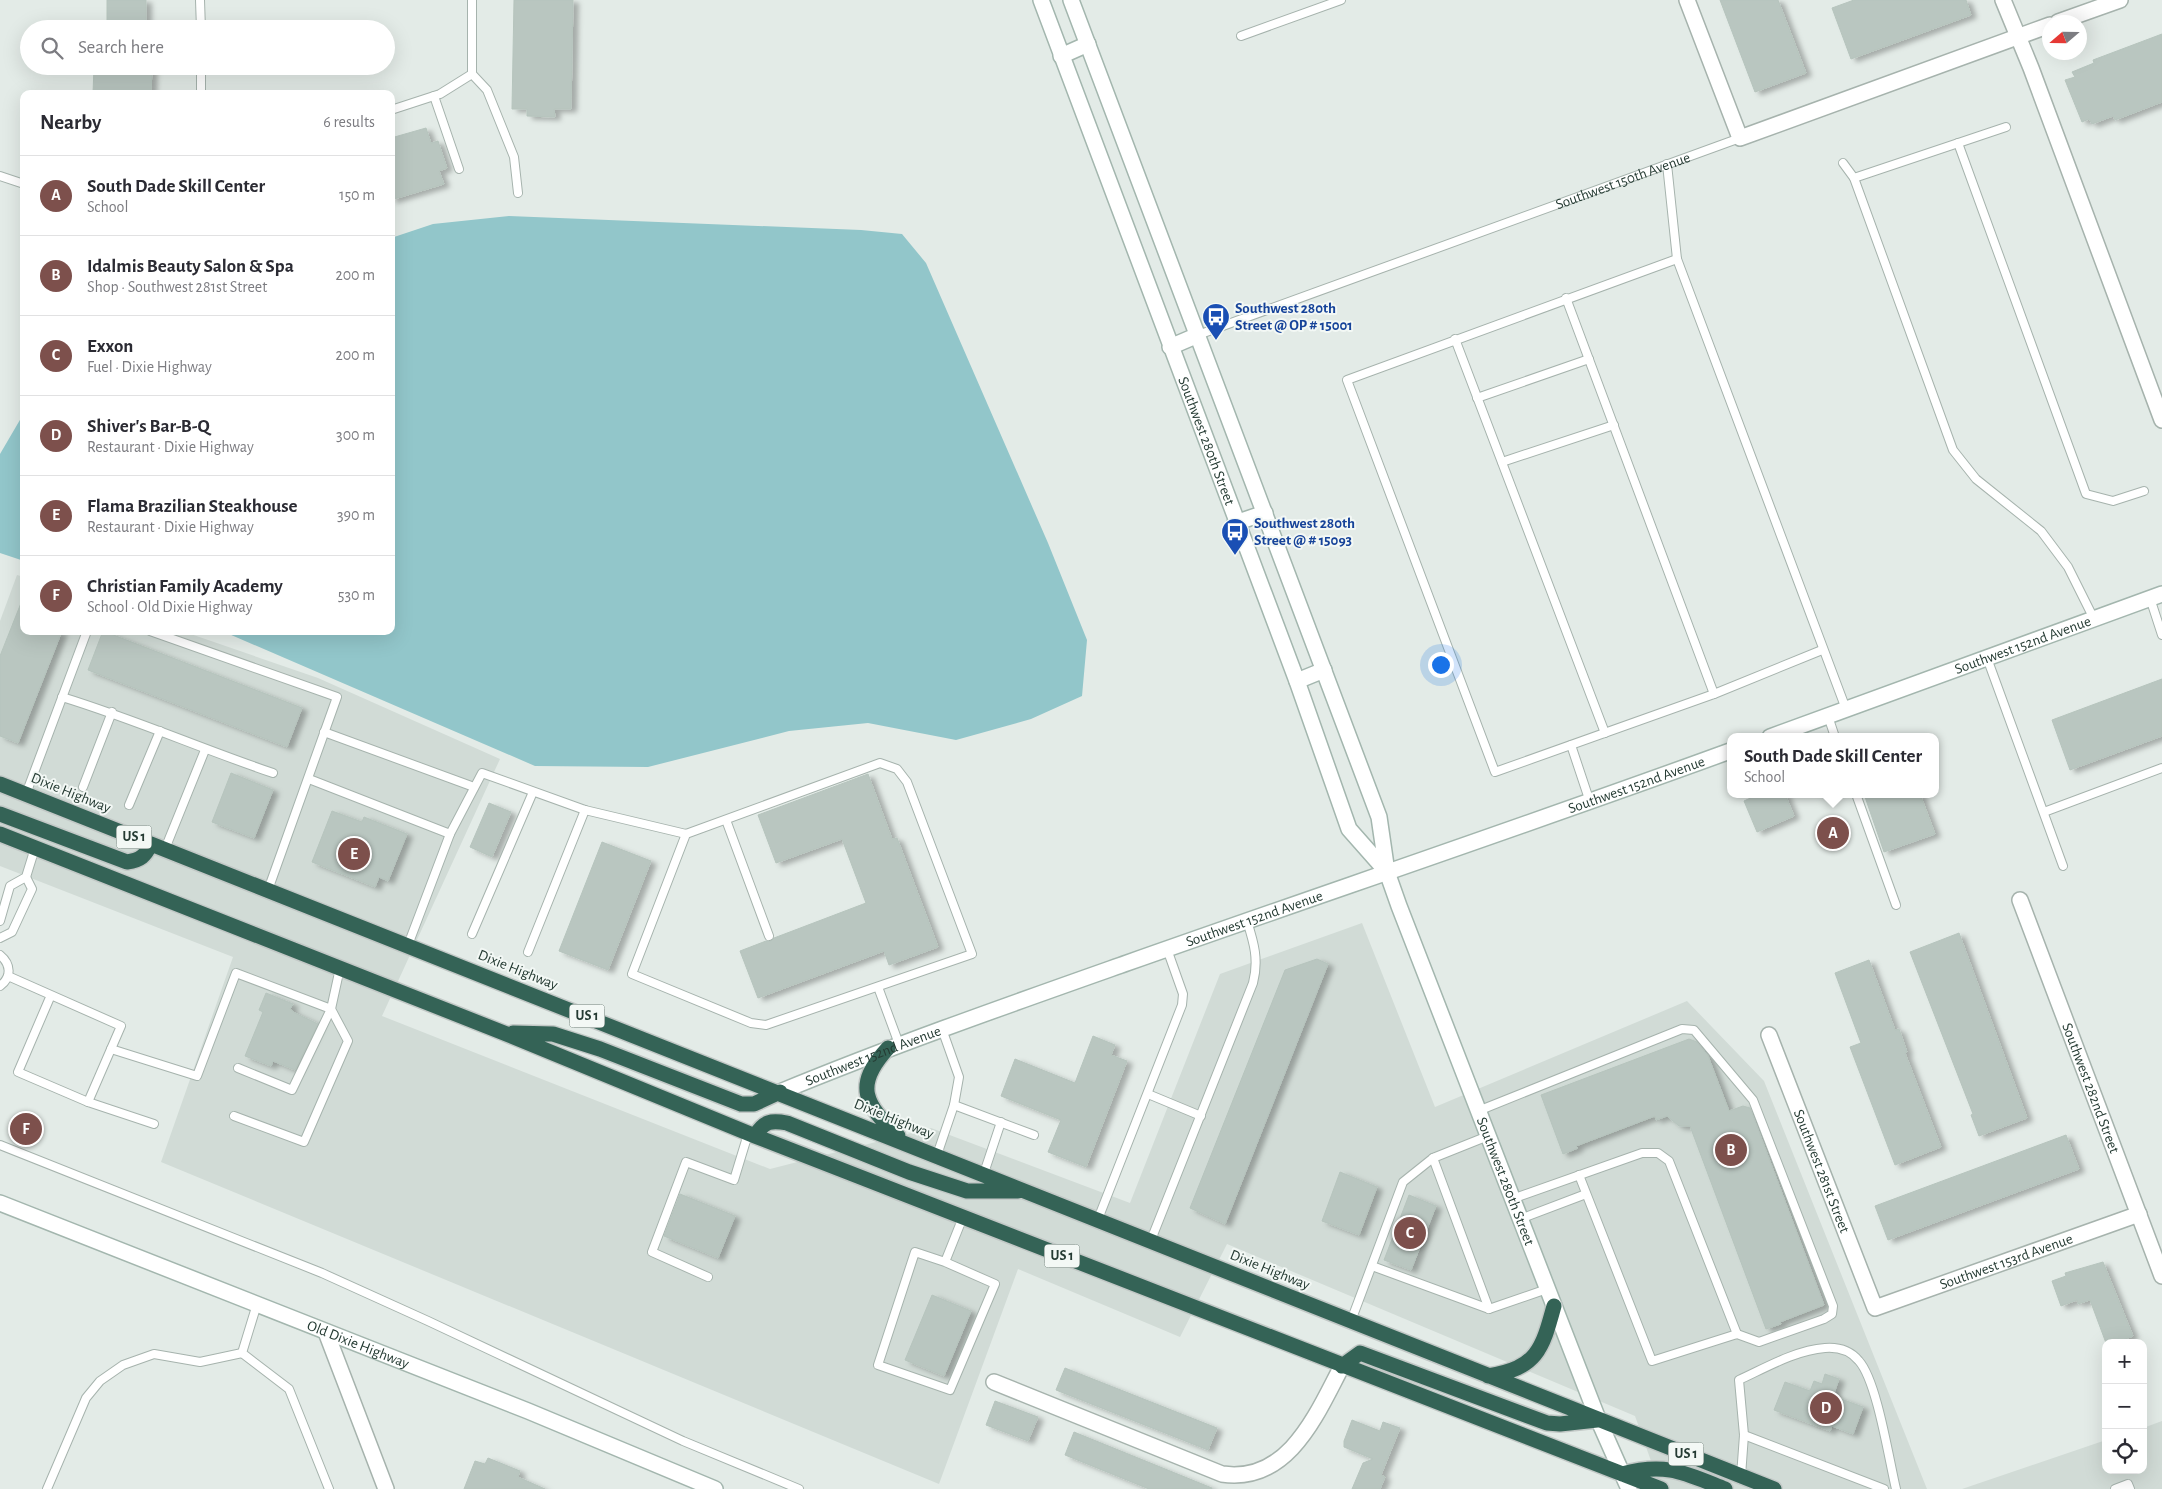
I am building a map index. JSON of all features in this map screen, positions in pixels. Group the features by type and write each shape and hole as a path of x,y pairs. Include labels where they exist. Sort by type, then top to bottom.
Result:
{"highway":[{"name":"Dixie Highway","path":"0,784 1027,1190 1774,1489"},
{"path":"0,814 127,862 139,860 145,856 150,844"},
{"name":"US 1","path":"0,834 504,1033 752,1135 1661,1489"},
{"path":"504,1033 553,1034 600,1049 741,1104 754,1104 780,1092"},
{"path":"894,1046 873,1064 868,1078 867,1090 876,1114 905,1142"},
{"path":"752,1135 771,1120 787,1123 909,1172 967,1191 1027,1190"},
{"path":"1488,1376 1517,1370 1528,1364 1536,1355 1546,1337 1554,1306"},
{"path":"1342,1366 1360,1353 1547,1423 1573,1423 1598,1419"},
{"path":"1622,1474 1643,1469 1660,1468 1683,1472 1725,1489"}],"street":[{"name":"Southwest 280th Street","path":"1040,0 1296,681 1349,829 1387,872"},
{"name":"Southwest 280th Street","path":"1072,0 1379,816 1387,872 1547,1289 1598,1419 1629,1489"},
{"path":"1687,0 1740,138"},
{"path":"2003,0 2162,420"},
{"path":"2078,15 2120,0"},
{"name":"Southwest 150th Avenue","path":"1740,138 2042,28"},
{"path":"1061,56 1088,44"},
{"path":"1170,347 1198,336"},
{"path":"1236,524 1265,513"},
{"name":"Southwest 152nd Avenue","path":"1781,733 2156,596"},
{"path":"1296,681 1324,670"},
{"name":"Southwest 152nd Avenue","path":"780,1092 894,1046 1727,752"},
{"name":"Southwest 282nd Street","path":"2020,900 2162,1276"},
{"name":"Southwest 281st Street","path":"1769,1035 1875,1308"},
{"name":"Old Dixie Highway","path":"0,1203 583,1433 715,1489"},
{"name":"Southwest 153rd Avenue","path":"1875,1308 2139,1214"},
{"path":"326,1332 386,1489"},
{"path":"994,1382 1222,1474 1234,1475 1259,1470 1294,1448 1316,1416 1342,1366"}],"lane":[{"path":"200,0 200,20"},
{"path":"472,0 472,74 486,90 514,157 518,192"},
{"path":"1241,36 1341,0"},
{"path":"395,109 434,96 472,74"},
{"path":"201,75 201,90"},
{"path":"434,96 458,169"},
{"path":"1854,178 2006,127"},
{"name":"Southwest 150th Avenue","path":"1198,336 1740,138"},
{"path":"1958,143 2086,494 2113,502 2144,491"},
{"path":"1843,163 1854,178 1953,450 1976,479 2041,531 2068,567 2094,618"},
{"path":"1667,164 1677,259 1822,650 1846,709"},
{"path":"0,176 20,183"},
{"path":"1677,259 1566,298 1347,380 1495,772 1714,694 1822,650"},
{"path":"1566,298 1714,694"},
{"path":"1455,339 1605,733"},
{"path":"1477,398 1589,360"},
{"path":"1502,462 1614,425"},
{"path":"2156,596 2162,635"},
{"path":"26,794 85,635"},
{"path":"161,635 338,697 268,890"},
{"path":"1987,658 2063,866"},
{"path":"62,697 112,712 205,750 273,773"},
{"path":"83,786 112,712"},
{"path":"1828,716 1834,733"},
{"path":"129,805 160,731"},
{"path":"324,732 474,788"},
{"path":"1571,745 1590,802"},
{"path":"165,849 205,750"},
{"path":"408,945 450,834 482,773 584,810 686,834 880,763 897,769 907,782 972,954 766,1025 751,1023 632,974 686,834"},
{"path":"2044,812 2162,768"},
{"path":"309,778 450,834"},
{"path":"472,934 533,792"},
{"path":"1857,798 1896,905"},
{"path":"528,952 584,810"},
{"path":"726,820 769,936"},
{"path":"0,921 10,886 26,876 35,848"},
{"path":"0,938 12,932 32,889 26,876"},
{"path":"1151,1240 1256,973 1255,947 1246,921"},
{"path":"1098,1219 1182,1005 1183,994 1167,949"},
{"path":"0,954 8,964 8,976 0,986"},
{"path":"238,1068 292,1090 331,1009 340,968"},
{"path":"111,1048 197,1076 236,973 331,1009 348,1041 304,1142 234,1116"},
{"path":"8,976 121,1026 88,1102"},
{"path":"878,987 894,1046"},
{"path":"51,995 18,1072 88,1102 154,1124"},
{"path":"937,1155 954,1104 959,1076 942,1029"},
{"path":"1478,1111 1682,1029 1694,1030 1753,1100 1832,1306 1832,1314 1829,1318 1758,1342 1737,1334 1652,1361 1579,1175"},
{"path":"1148,1094 1201,1116"},
{"path":"954,1104 1034,1135"},
{"path":"984,1173 1001,1122"},
{"path":"708,1277 652,1252 686,1162 734,1180 752,1135"},
{"path":"1351,1321 1403,1182 1433,1158 1488,1136"},
{"path":"0,1145 322,1273 682,1441 799,1489"},
{"path":"1512,1199 1642,1153 1658,1153 1669,1161 1737,1334"},
{"path":"1433,1158 1489,1309"},
{"path":"1520,1219 1586,1194"},
{"path":"946,1262 963,1217"},
{"path":"916,1252 946,1262 994,1284 950,1390 878,1365 916,1252"},
{"path":"1372,1266 1489,1309 1547,1289"},
{"path":"242,1353 257,1304"},
{"path":"1741,1476 1744,1435 1739,1380 1797,1355 1824,1348 1846,1350 1860,1361 1872,1386 1896,1489"},
{"path":"46,1489 86,1398 100,1381 123,1365 154,1354 200,1362 242,1353 290,1389 328,1489"},
{"path":"1744,1435 1884,1489"},
{"path":"2115,1489 2128,1484 2130,1489"}],"shaded area":[{"path":"17,575 20,576 20,635 194,635 318,678 500,759 382,1016 770,1169 931,1128 1130,1203 1220,974 1362,923 1435,1107 1687,1001 1764,1081 1927,1489 1661,1489 1635,1416 1227,1244 1180,1337 1018,1269 939,1484 161,1162 233,957 0,866 0,621"},
{"path":"2162,1421 2162,1489 1962,1489 2102,1441 2102,1474 2147,1474 2147,1427"}],"water":[{"path":"509,216 861,230 902,234 926,263 1048,543 1087,640 1082,696 1031,719 956,740 868,723 789,731 648,767 535,766 231,635 395,635 395,237 433,224"},
{"path":"20,420 20,560 0,553 0,454"}],"building":[{"path":"107,0 146,0 146,20 107,20"},
{"path":"514,0 573,0 571,109 554,109 555,117 527,116 527,109 512,109"},
{"path":"1720,0 1778,0 1806,73 1755,92"},
{"path":"1854,0 1966,0 1971,15 1851,59 1832,8"},
{"path":"2162,34 2162,102 2115,120 2113,116 2092,124 2089,119 2082,122 2065,80 2075,77 2072,72 2094,63 2093,60"},
{"path":"94,75 152,75 151,90 93,90"},
{"path":"426,128 431,143 438,141 447,168 439,171 444,184 395,199 395,137"},
{"path":"20,606 20,635 60,635 18,743 0,736 0,656"},
{"path":"101,635 113,635 302,708 287,747 88,670"},
{"path":"2162,679 2162,736 2070,770 2052,720"},
{"path":"231,773 273,790 254,838 212,822"},
{"path":"868,774 892,839 897,838 938,947 889,965 884,951 758,998 740,951 766,941 771,941 774,938 866,903 842,839 776,863 758,815"},
{"path":"1750,798 1787,798 1794,816 1757,832 1744,801"},
{"path":"1865,798 1922,798 1935,834 1884,852"},
{"path":"489,803 511,812 492,857 470,847"},
{"path":"332,811 362,822 364,817 407,834 388,881 379,877 375,887 312,862"},
{"path":"602,842 651,861 608,970 559,951"},
{"path":"1959,933 2027,1118 1979,1136 1971,1115 1973,1114 1910,952"},
{"path":"1317,959 1328,964 1225,1224 1190,1208 1285,970"},
{"path":"1869,960 1895,1030 1899,1029 1907,1052 1905,1053 1941,1147 1895,1165 1850,1047 1861,1043 1835,973"},
{"path":"266,993 293,1004 290,1009 295,1013 318,1024 295,1070 273,1061 271,1066 245,1056 263,1012 259,1010"},
{"path":"1093,1036 1115,1045 1111,1055 1127,1061 1086,1167 1048,1152 1061,1120 1001,1096 1015,1059 1075,1083"},
{"path":"1689,1039 1697,1042 1708,1056 1729,1111 1743,1106 1750,1108 1824,1305 1766,1329 1690,1126 1679,1126 1667,1116 1656,1120 1655,1116 1576,1146 1578,1148 1563,1154 1541,1095"},
{"path":"2066,1135 2079,1169 1888,1240 1875,1206"},
{"path":"1340,1172 1377,1187 1359,1235 1322,1221"},
{"path":"680,1194 735,1216 718,1258 664,1236"},
{"path":"1409,1195 1436,1206 1411,1270 1384,1260"},
{"path":"2103,1262 2133,1336 2125,1339 2105,1339 2090,1300 2078,1304 2077,1300 2061,1306 2052,1281 2066,1276 2065,1273"},
{"path":"932,1295 971,1311 944,1376 905,1360"},
{"path":"1065,1368 1217,1428 1208,1450 1056,1390"},
{"path":"1825,1374 1839,1379 1833,1396 1863,1407 1853,1434 1832,1426 1830,1431 1774,1410 1785,1382 1810,1391 1814,1381 1822,1384"},
{"path":"995,1401 1038,1417 1028,1441 986,1425"},
{"path":"1352,1420 1380,1431 1383,1422 1400,1428 1381,1475 1385,1477 1380,1489 1352,1489 1363,1463 1373,1459 1344,1447 1344,1441"},
{"path":"1074,1432 1212,1489 1149,1489 1065,1455"},
{"path":"488,1458 520,1471 518,1477 545,1489 464,1489 475,1461 485,1464"}],"place":[{"name":"Southwest 280th Street @ OP # 15001","path":"1216,341"},
{"name":"Southwest 280th Street @ # 15093","path":"1235,556"},
{"name":"South Dade Skill Center","path":"1833,833"},
{"name":"Flama Brazilian Steakhouse","path":"354,854"},
{"name":"Christian Family Academy","path":"26,1129"},
{"name":"Idalmis Beauty Salon & Spa","path":"1731,1150"},
{"name":"Exxon","path":"1410,1233"},
{"name":"Shiver's Bar-B-Q","path":"1826,1408"}]}
